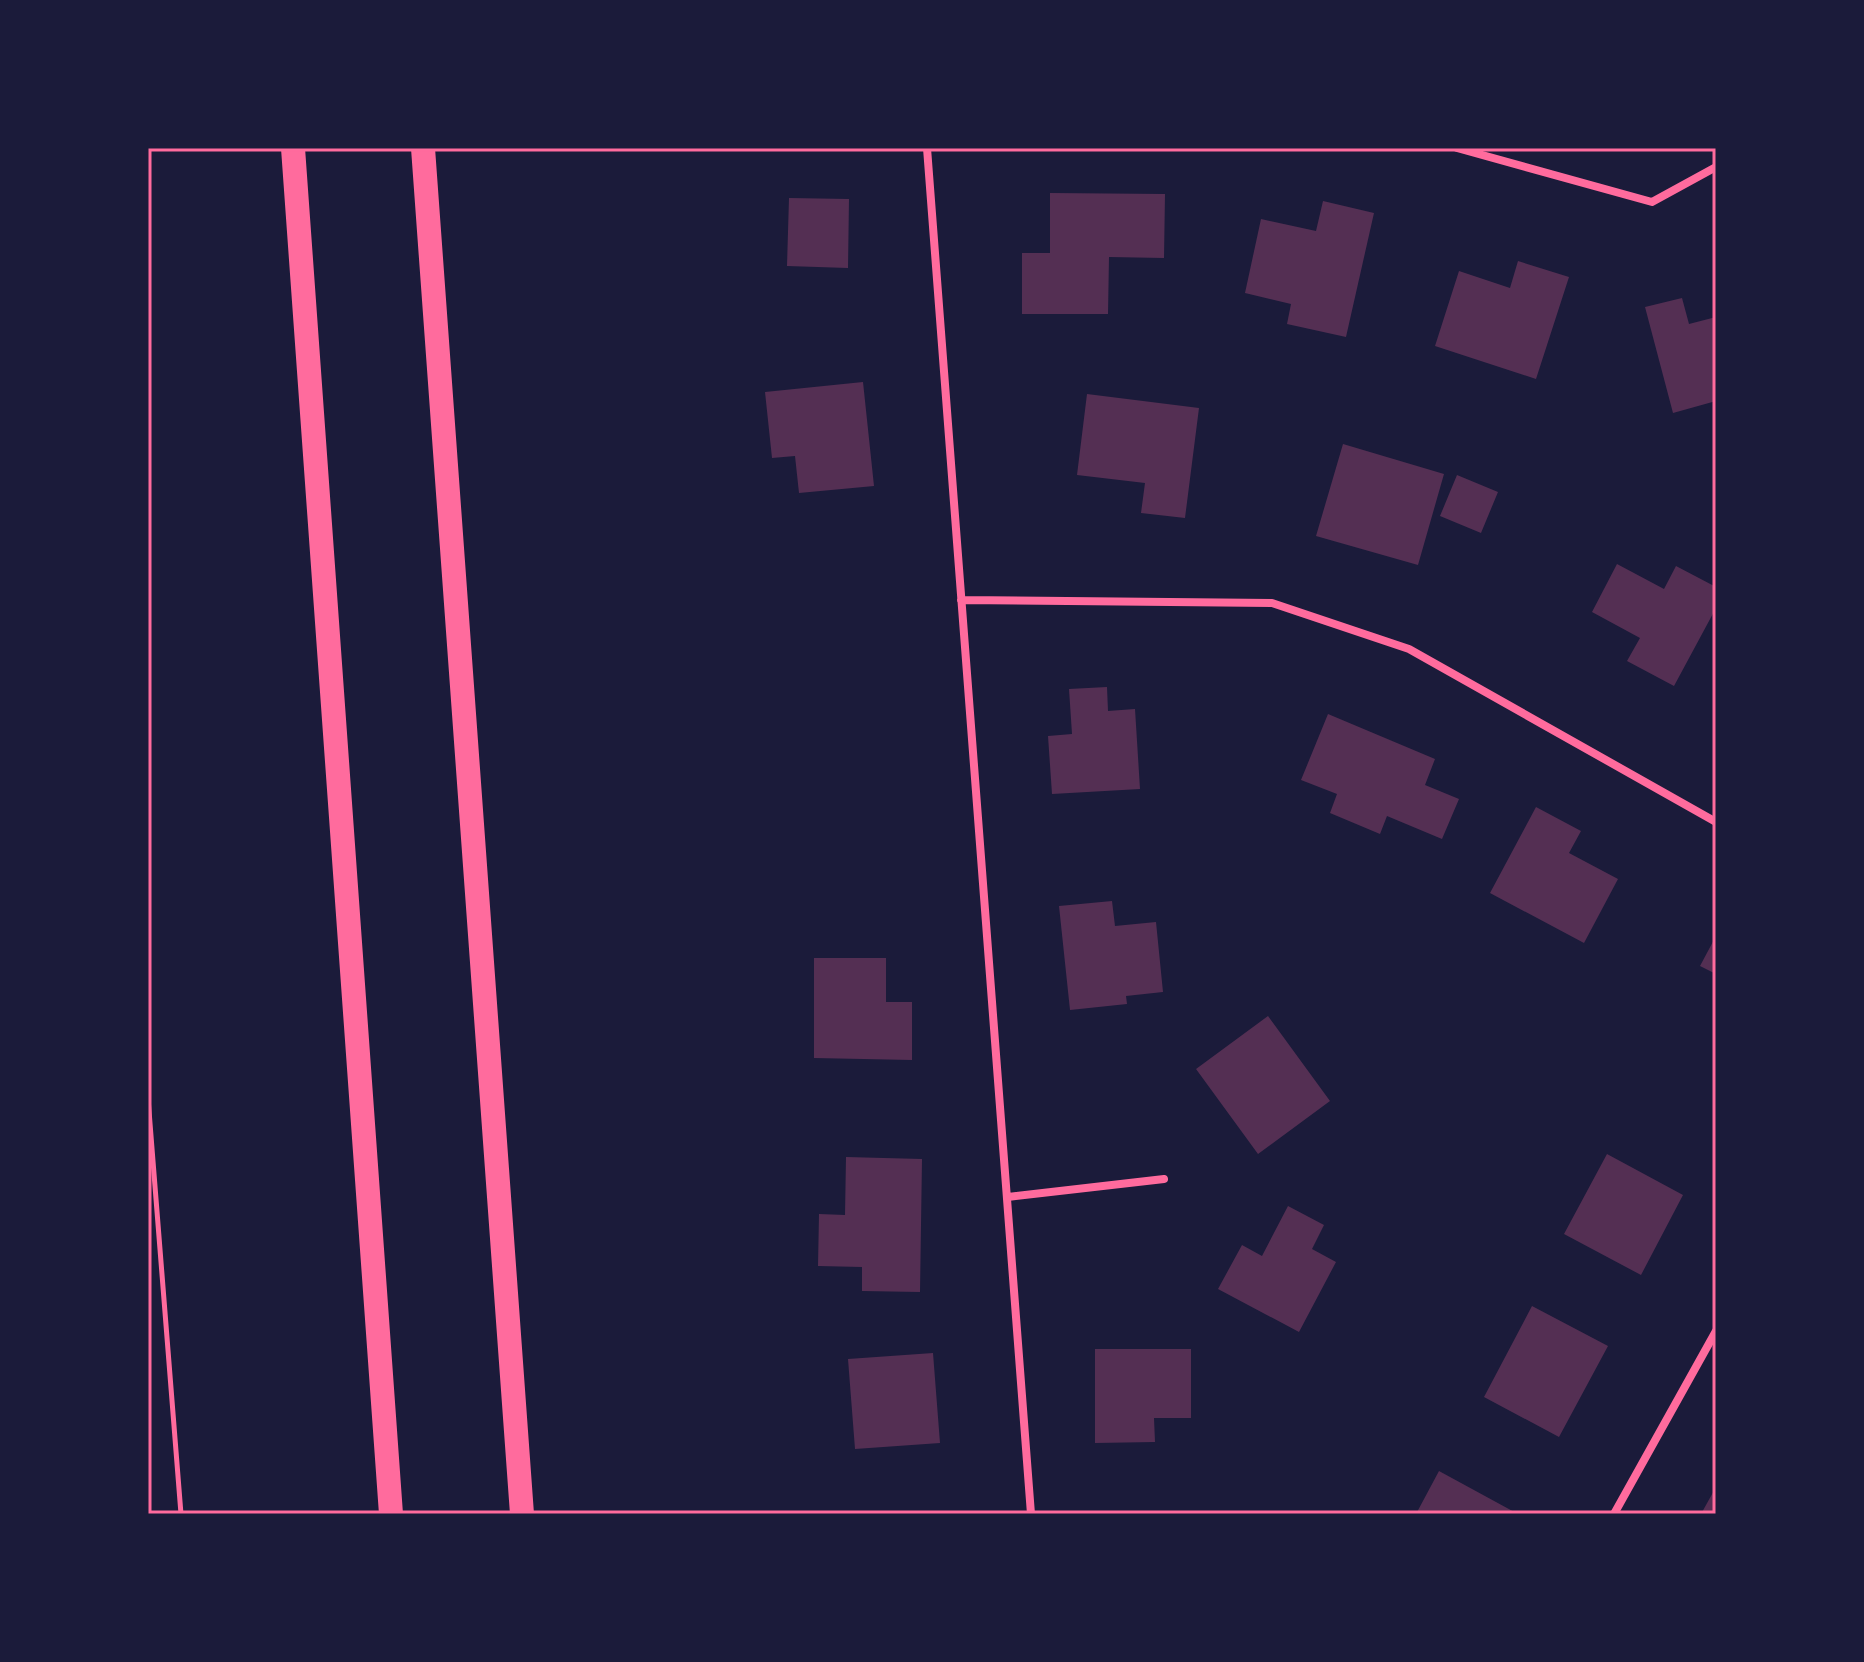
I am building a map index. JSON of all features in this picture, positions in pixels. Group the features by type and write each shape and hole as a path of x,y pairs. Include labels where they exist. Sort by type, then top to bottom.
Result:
{"highway":[{"path":"293,148 391,1514"},
{"path":"423,148 522,1514"}],"street":[{"path":"927,148 1031,1514"},
{"path":"1457,148 1652,202 1716,167"},
{"path":"961,600 1272,603 1409,649 1716,822"},
{"path":"1008,1197 1164,1179"},
{"path":"1614,1514 1716,1331"}],"path":[{"path":"148,1098 181,1514"}],"building":[{"path":"1050,193 1165,194 1164,258 1109,257 1108,314 1022,314 1022,253 1050,253"},
{"path":"789,198 849,199 848,268 787,266"},
{"path":"1323,201 1374,213 1346,337 1287,324 1291,304 1245,293 1261,219 1316,231"},
{"path":"1518,261 1569,277 1536,379 1435,346 1459,271 1510,288"},
{"path":"1682,298 1689,324 1716,317 1716,401 1673,413 1645,307"},
{"path":"863,382 874,486 799,493 795,456 772,458 765,392"},
{"path":"1087,394 1199,408 1185,518 1141,513 1145,483 1077,475"},
{"path":"1343,444 1444,474 1418,565 1316,536"},
{"path":"1457,475 1498,492 1481,533 1440,516"},
{"path":"1617,564 1664,589 1676,566 1716,587 1716,608 1674,686 1627,661 1640,638 1592,612"},
{"path":"1107,687 1108,711 1135,709 1140,789 1052,794 1048,736 1072,734 1069,689"},
{"path":"1328,714 1435,759 1425,785 1459,799 1442,839 1387,816 1380,834 1330,813 1337,794 1301,780"},
{"path":"1536,807 1581,831 1569,853 1618,879 1584,943 1490,893"},
{"path":"1112,901 1115,926 1156,922 1163,992 1126,996 1127,1004 1070,1010 1059,906"},
{"path":"1716,936 1716,974 1700,966"},
{"path":"814,958 886,958 886,1002 912,1002 912,1060 814,1058"},
{"path":"1268,1016 1330,1101 1258,1154 1196,1069"},
{"path":"1607,1154 1683,1195 1641,1275 1564,1234"},
{"path":"846,1157 922,1159 920,1292 862,1291 862,1267 818,1266 819,1214 845,1215"},
{"path":"1288,1206 1324,1225 1312,1249 1336,1262 1299,1332 1218,1289 1242,1245 1262,1256"},
{"path":"1532,1306 1608,1346 1559,1437 1484,1397"},
{"path":"1095,1349 1191,1349 1191,1418 1154,1418 1155,1442 1095,1443"},
{"path":"933,1353 940,1443 855,1449 848,1359"},
{"path":"1439,1471 1518,1514 1416,1514"},
{"path":"1716,1487 1716,1514 1701,1514"}]}
